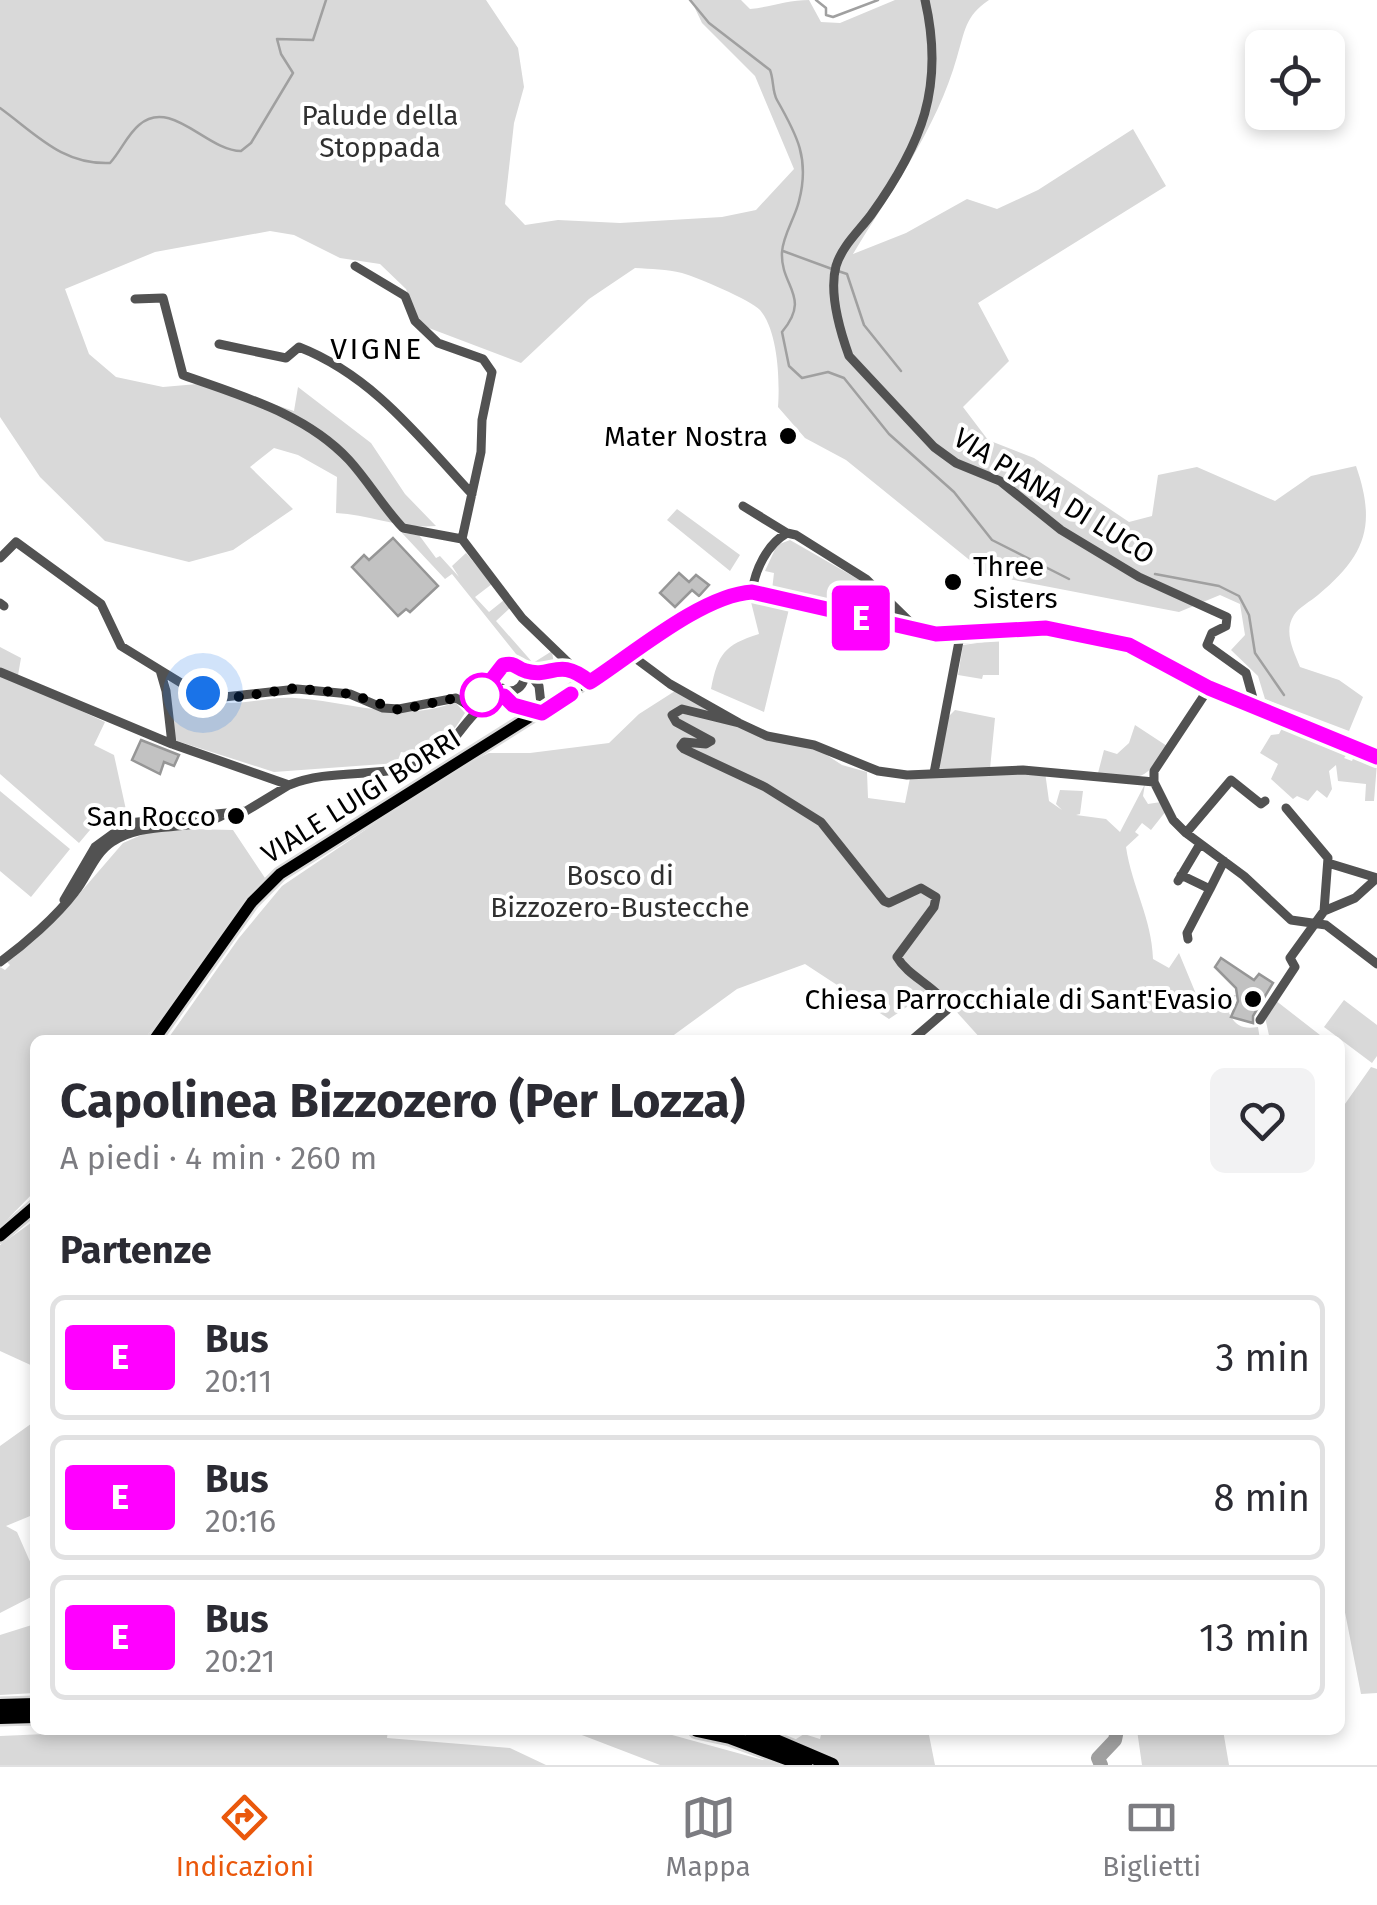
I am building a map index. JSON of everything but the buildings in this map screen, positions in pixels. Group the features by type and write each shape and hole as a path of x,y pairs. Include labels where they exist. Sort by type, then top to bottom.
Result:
{"highway":[{"path":"0,1706 30,1706"},
{"path":"0,1717 30,1716"},
{"path":"721,1735 805,1765"},
{"path":"762,1735 832,1765"}],"main road":[{"path":"752,592 913,630 960,636 1029,628 1105,639 1152,655 1209,688 1377,757"},
{"name":"VIALE LUIGI BORRI","path":"158,1035 265,886 723,599 752,592"},
{"path":"0,1236 30,1210"}],"street":[{"name":"VIA PIANA DI LUCO","path":"924,0 934,60 927,112 890,186 848,244 835,272 849,356 934,447 956,463 1000,482 1061,530 1139,577 1222,613 1228,621 1212,633 1206,645 1246,672 1256,708"},
{"path":"355,266 405,296 414,321 438,343 489,364 492,372 462,539"},
{"path":"135,300 163,298 172,320 183,376 254,400 325,438 350,461 403,528 462,539 522,618 590,682"},
{"path":"219,344 286,358 298,346 337,364 400,414 472,494"},
{"path":"743,506 866,579 907,618 913,630"},
{"path":"752,592 759,566 776,539 787,533"},
{"path":"0,558 16,542 101,604 122,646 190,689 224,697 295,688 350,694 399,710 456,698 480,708"},
{"path":"934,774 960,636"},
{"path":"559,654 560,668"},
{"path":"631,655 670,684 766,736 814,745 878,771 907,775 1023,770 1154,782"},
{"path":"480,708 482,692 507,664 516,664 538,686 542,713 513,705"},
{"path":"525,671 560,668 578,672"},
{"path":"160,670 172,744"},
{"path":"0,962 61,906 113,840 145,829 190,824 257,807 289,785 312,776 405,768 431,760 480,708 522,684 525,671"},
{"path":"0,672 172,744 289,785"},
{"path":"496,676 513,705 512,721 502,736"},
{"path":"1209,688 1157,764 1154,782 1173,820 1291,920 1326,926 1377,964"},
{"path":"739,723 682,710 672,715 676,722 710,740 706,744 684,742 684,749 764,787 820,822 884,901 889,903 921,888 936,896 934,906 898,958 944,1000 948,1009 918,1035"},
{"path":"1186,833 1232,780 1262,804 1265,801"},
{"path":"1286,808 1321,846 1328,863 1324,911"},
{"path":"1200,844 1180,878 1210,889"},
{"path":"1188,939 1187,932 1224,861"},
{"path":"1328,863 1377,878"},
{"path":"1260,1020 1295,967 1290,958 1324,911 1355,898 1377,878"}],"green space":[{"name":"Palude della Stoppada","path":"0,0 486,0 518,48 524,87 514,123 505,204 525,225 558,220 620,223 722,217 756,210 794,169 755,76 702,23 691,0 741,0 750,9 809,0 821,22 840,23 895,0 989,0 970,18 938,109 853,254 906,233 967,199 997,209 1038,190 1133,129 1166,186 978,303 1009,361 963,407 988,440 1034,458 1129,522 1152,516 1158,475 1197,467 1275,501 1311,476 1356,466 1366,523 1356,553 1334,581 1296,612 1289,628 1300,667 1339,680 1363,697 1349,731 1265,699 1258,676 1231,650 1245,635 1240,604 1220,595 1179,612 988,575 846,460 805,438 778,407 774,343 760,310 723,289 671,271 635,268 589,299 521,363 421,325 406,289 380,264 340,258 294,235 270,231 155,252 65,289 89,354 116,377 163,387 209,383 294,411 298,387 371,443 405,494 436,526 411,526 336,513 337,477 298,455 274,448 250,467 293,509 233,550 189,562 105,541 40,477 0,417"},
{"path":"677,509 740,555 730,571 667,520"},
{"path":"402,533 419,535 436,558 440,556 459,577 452,566 466,553 492,584 475,597 489,612 504,600 510,608 496,621 533,663 552,651 554,665 524,664 452,574 445,579"},
{"path":"790,540 863,582 849,609 772,590 774,573 765,571 777,545"},
{"path":"751,602 789,609 764,712 711,689 724,652 759,634"},
{"path":"999,640 999,675 983,675 982,679 958,675 963,645"},
{"path":"0,647 21,658 17,681 105,722 94,745 114,755 128,819 101,817 79,843 0,774"},
{"path":"169,679 198,696 218,702 295,698 415,711 455,702 465,713 439,746 424,753 401,752 397,763 274,772 174,740"},
{"name":"Bosco di Bizzozero-Bustecche","path":"675,691 759,730 816,748 842,765 867,772 868,798 905,803 910,778 1045,772 1049,801 1062,810 1056,804 1060,790 1083,791 1080,814 1076,815 1106,819 1120,832 1145,784 1143,796 1148,804 1161,802 1166,811 1151,830 1142,823 1135,832 1139,835 1126,847 1153,959 1169,968 1179,953 1196,994 1236,995 1229,1013 1240,1026 1258,1027 1259,1035 977,1035 935,988 889,1019 805,964 737,989 674,1035 171,1035 239,938 282,886 457,768 489,753 530,753 609,743 639,714"},
{"path":"955,710 995,718 990,769 938,767 948,717"},
{"path":"1135,725 1167,746 1159,759 1140,776 1098,773 1104,750 1117,754 1129,743"},
{"path":"1282,728 1350,751 1344,758 1352,761 1355,754 1377,763 1374,801 1365,801 1366,784 1338,781 1336,765 1329,771 1332,789 1327,798 1317,790 1308,801 1297,796 1293,799 1271,779 1278,764 1260,753 1271,735 1279,734"},
{"path":"0,791 70,849 31,897 0,871"},
{"path":"233,830 265,878 148,1035 30,1035 30,1196 0,1227 0,967 5,970 10,965 7,962 67,908 123,843 146,833"},
{"path":"1275,1000 1320,1035 1269,1035 1265,1017"},
{"path":"1344,1000 1377,1025 1377,1056 1372,1063 1345,1043 1345,1035 1335,1035 1324,1027"},
{"path":"1371,1067 1377,1069 1377,1693 1361,1694 1345,1612 1345,1104"},
{"path":"30,1224 30,1365 0,1351 0,1245"},
{"path":"30,1425 30,1516 6,1526 17,1532 30,1562 30,1598 0,1613 0,1446"},
{"path":"30,1626 30,1693 0,1695 0,1635"},
{"path":"387,1735 387,1738 510,1748 546,1765 0,1765 0,1736"},
{"path":"582,1735 672,1735 763,1760 802,1735 820,1739 821,1735 929,1735 935,1765 660,1765"},
{"path":"1138,1735 1224,1735 1229,1765 1142,1765"}],"waterway":[{"path":"0,108 51,146 93,162 110,163 139,125 151,118 164,117 228,149 241,151 251,143 293,73 277,39 313,40 326,0"},
{"path":"690,0 709,23 770,70 775,97 800,148 802,186 782,252 795,300 791,320 782,332 789,366 802,378 828,372 844,378 889,434 954,492 992,540 1069,579"},
{"path":"816,0 826,8 826,15 833,17 878,0"},
{"path":"783,251 832,269"},
{"path":"838,271 847,274 864,325 901,371"},
{"path":"1155,574 1219,586 1239,596 1249,615 1255,653 1284,695"},
{"path":"1101,1765 1098,1758 1116,1735"}],"bus line":[{"name":"E","path":"571,694 542,713 513,705 504,696 482,706 482,692 503,665 516,664 527,672 560,668 578,672 590,682 684,620 735,594 752,592 936,634 960,636 1046,628 1129,645 1209,688 1377,757"}],"place":[{"name":"Mater Nostra","path":"788,436"},
{"name":"Three Sisters","path":"953,582"},
{"name":"San Rocco","path":"236,816"},
{"name":"Chiesa Parrocchiale di Sant'Evasio","path":"1253,999"}],"district":[{"name":"VIGNE","path":"377,349"}],"route":[{"path":"203,693 240,697 295,688 350,694 370,704 399,710 456,698 478,710 482,695"}]}
